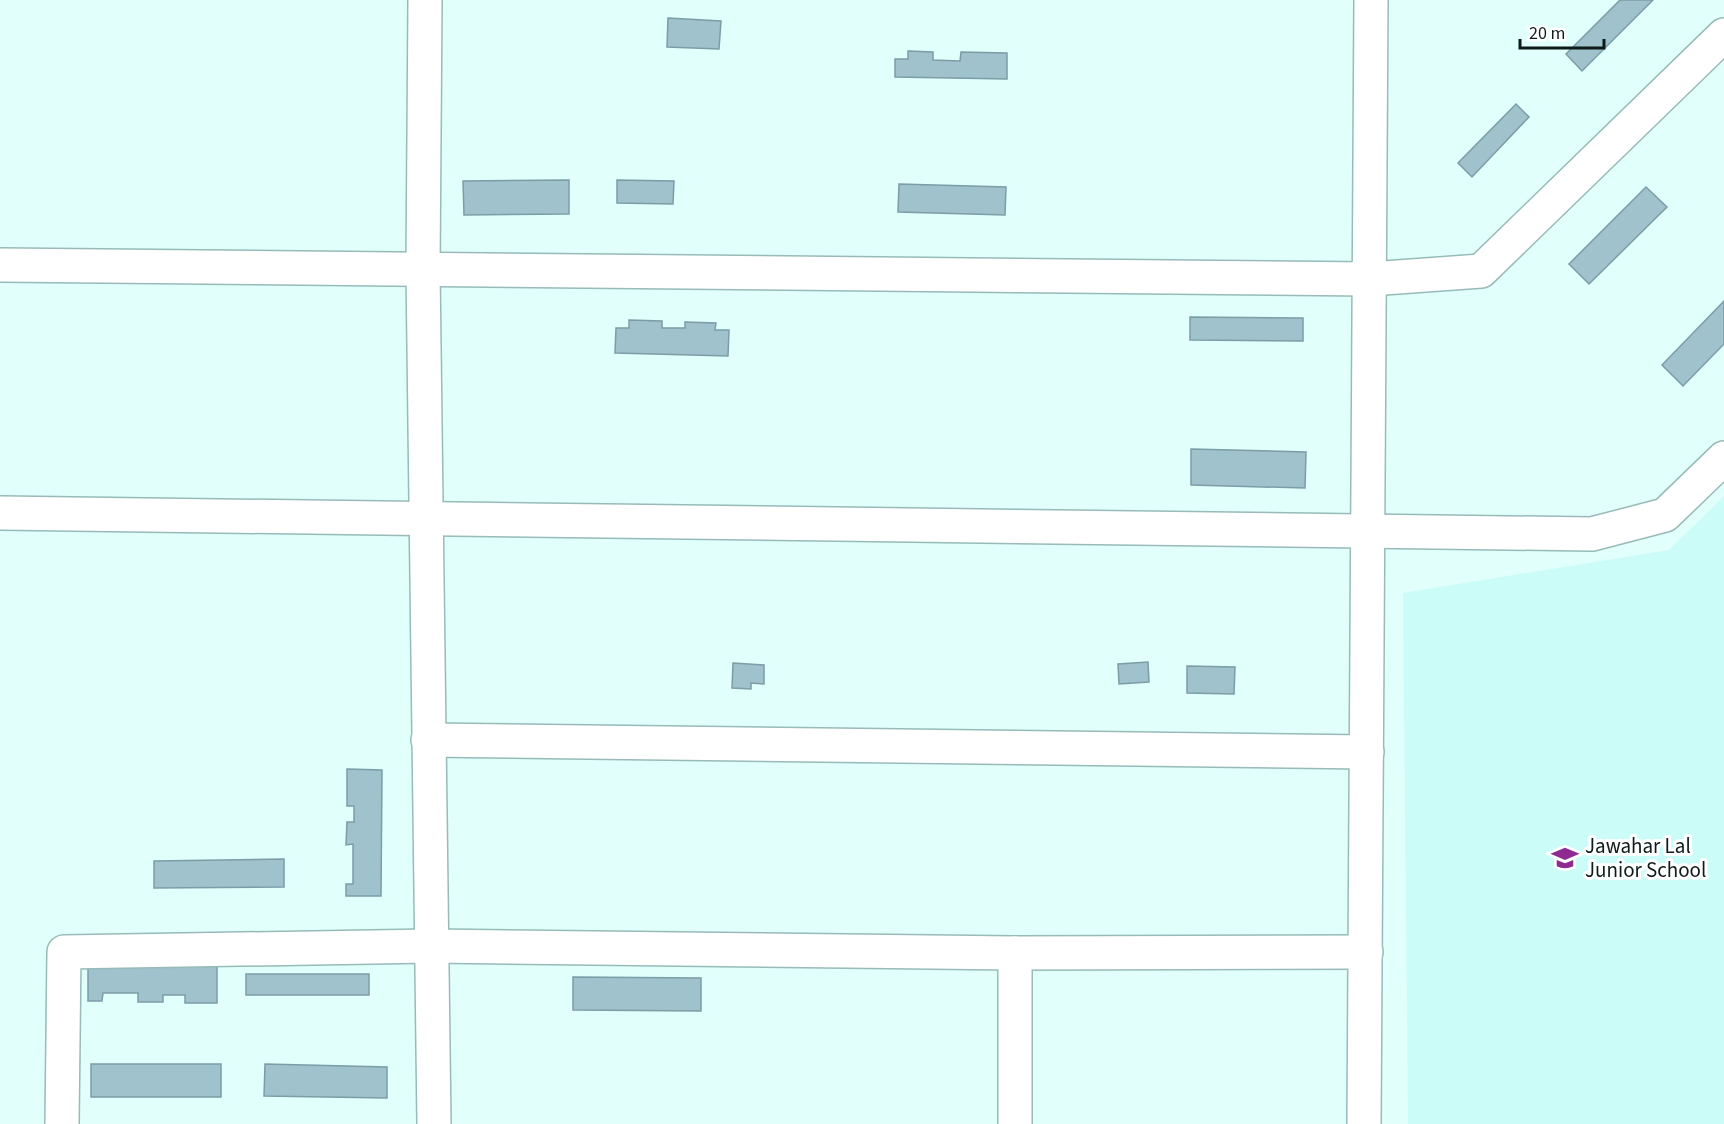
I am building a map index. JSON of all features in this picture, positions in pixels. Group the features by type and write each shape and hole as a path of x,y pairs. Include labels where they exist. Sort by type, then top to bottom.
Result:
{"street":[{"path":"425,0 423,269 434,1124"},
{"path":"1364,1124 1371,0"},
{"path":"0,265 1370,279 1481,271 1724,34"},
{"path":"0,513 1592,534 1665,515 1724,458"},
{"path":"428,740 1367,752"},
{"path":"62,1124 64,952 431,946 1015,953 1366,952"},
{"path":"1015,953 1015,1124"}],"shaded area":[{"name":"Jawahar Lal Junior School","path":"1724,496 1724,1124 1408,1124 1403,593 1669,550"}],"building":[{"path":"1620,0 1653,0 1582,71 1566,54"},
{"path":"668,18 721,21 719,49 667,47"},
{"path":"908,51 933,52 933,60 960,61 961,52 1007,53 1007,79 895,77 895,59 908,59"},
{"path":"1516,104 1529,117 1472,177 1458,163"},
{"path":"569,180 569,214 464,215 463,181"},
{"path":"617,180 674,181 673,204 617,203"},
{"path":"899,184 1006,187 1005,215 898,212"},
{"path":"1646,187 1667,207 1589,284 1569,264"},
{"path":"1724,301 1724,344 1683,386 1662,365"},
{"path":"1190,317 1303,318 1303,341 1190,340"},
{"path":"629,320 662,321 662,328 685,328 685,322 716,323 715,330 729,330 728,356 615,353 616,328 629,328"},
{"path":"1191,449 1306,452 1305,488 1191,485"},
{"path":"1148,662 1149,682 1119,684 1118,664"},
{"path":"733,663 764,665 764,684 751,683 751,689 732,688"},
{"path":"1187,666 1235,667 1234,694 1187,693"},
{"path":"347,769 382,770 381,896 346,896 346,884 353,884 353,844 346,845 347,822 354,822 354,806 347,806"},
{"path":"284,859 284,887 154,888 154,861"},
{"path":"88,965 217,966 217,1003 185,1003 185,995 163,995 163,1002 138,1002 138,993 103,993 102,1001 88,1001"},
{"path":"246,974 369,974 369,995 246,995"},
{"path":"573,977 701,978 701,1011 573,1010"},
{"path":"91,1064 221,1064 221,1097 91,1097"},
{"path":"265,1064 387,1067 387,1098 264,1096"}],"place":[{"name":"Jawahar Lal Junior School","path":"1565,858"}]}
